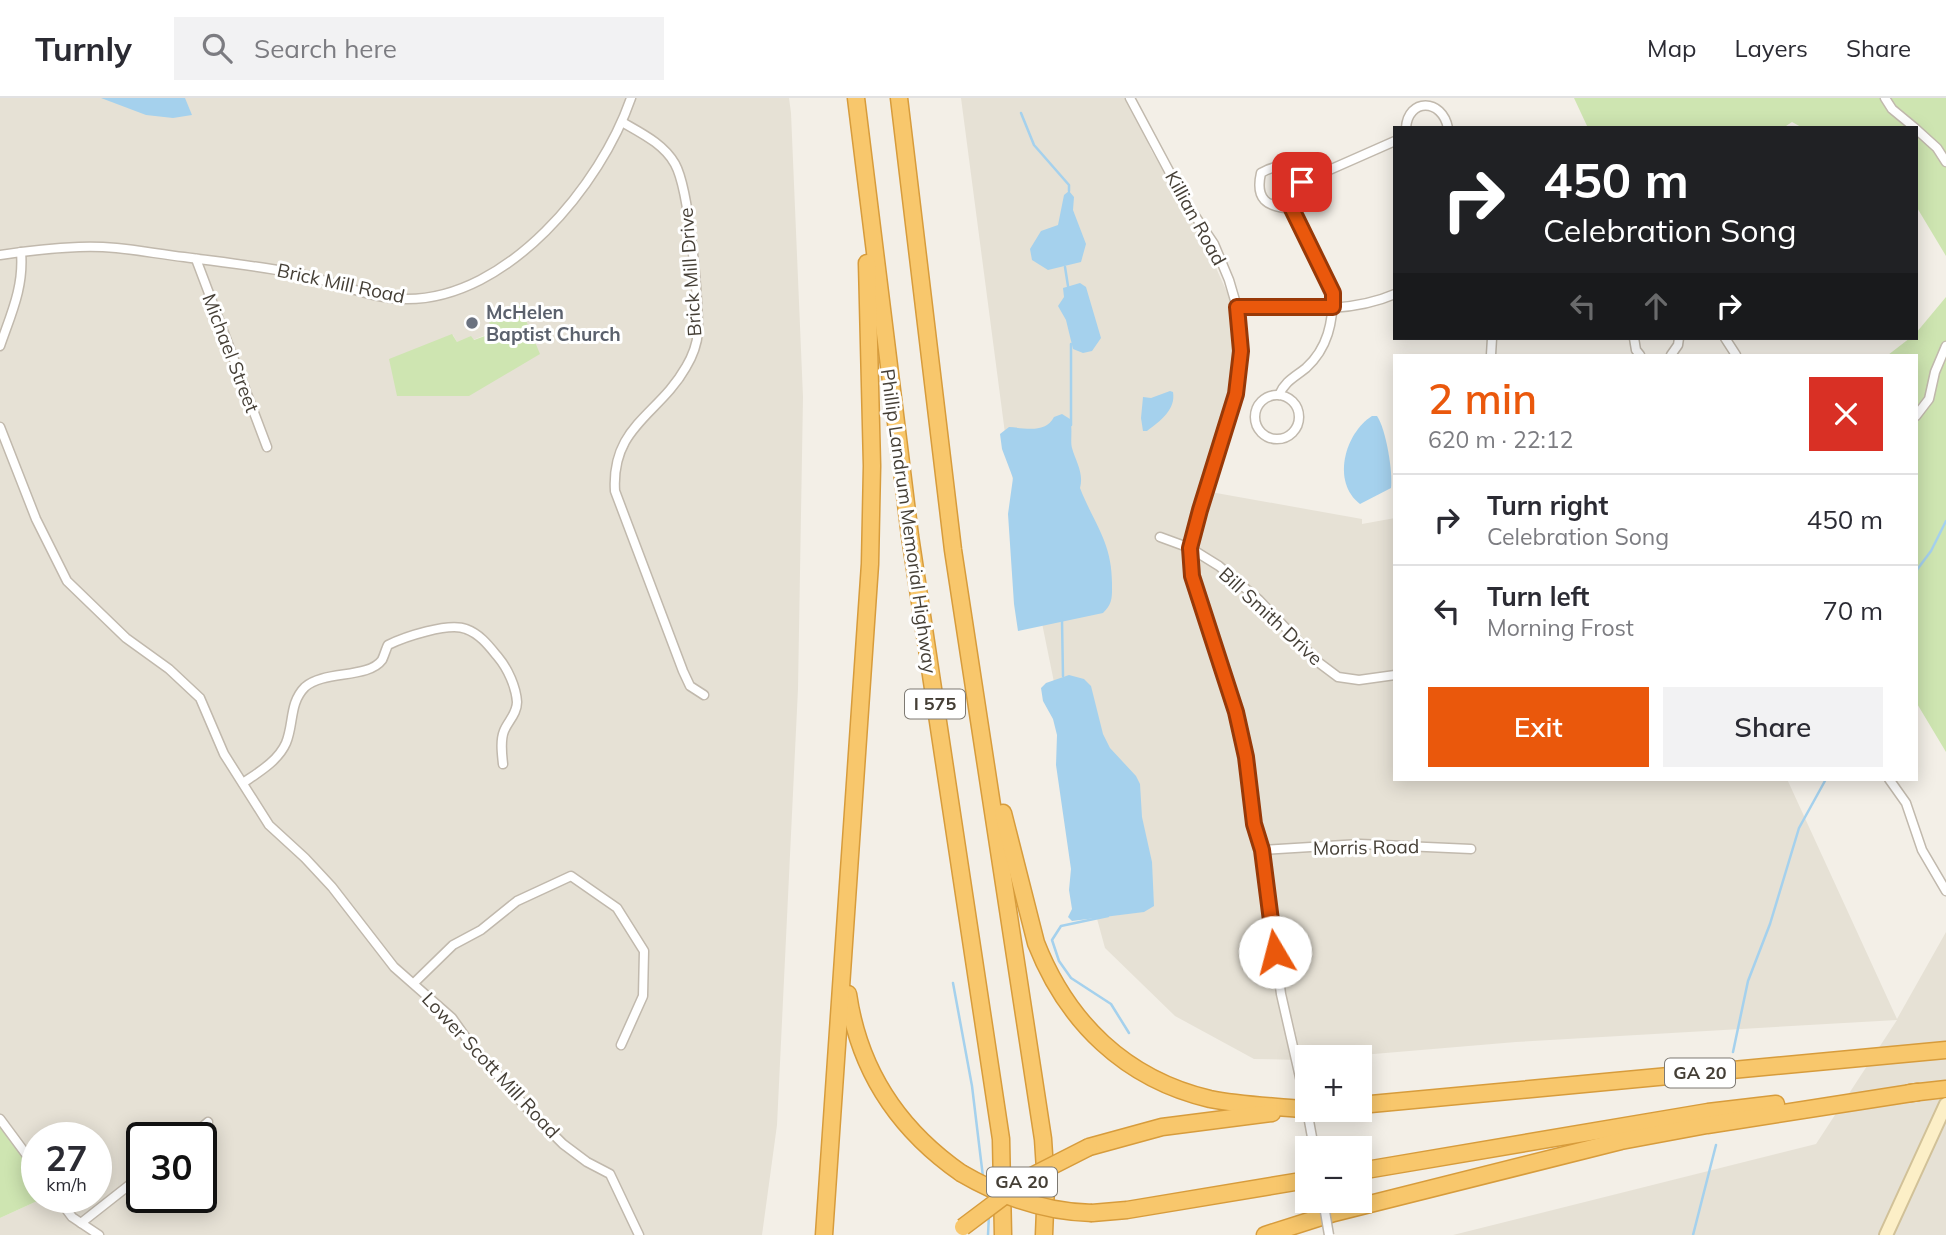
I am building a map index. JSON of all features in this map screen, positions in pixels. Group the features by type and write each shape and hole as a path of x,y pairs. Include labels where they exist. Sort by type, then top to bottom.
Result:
{"highway":[{"name":"Phillip Landrum Memorial Highway","path":"856,98 909,536 1001,1139 1003,1235"},
{"name":"Phillip Landrum Memorial Highway","path":"899,98 938,440 1043,1139 1046,1185 1044,1235"},
{"path":"824,1235 870,564 872,466 864,172"},
{"path":"980,723 1036,943 1058,991 1080,1020 1121,1058 1171,1087 1211,1099 1295,1108"},
{"path":"844,967 856,1037 881,1092 916,1137 961,1173 997,1192 1056,1210 1092,1213 1127,1210 1295,1182"},
{"name":"GA 20","path":"1372,1104 1946,1050"},
{"path":"1372,1169 1754,1106 1946,1089"},
{"path":"1265,1235 1334,1213 1621,1141 1918,1092"},
{"name":"GA 20","path":"959,1231 1020,1183 1089,1147 1176,1124 1295,1110"}],"street":[{"name":"Brick Mill Road","path":"0,255 81,246 128,248 288,271 368,293 405,299 446,293 484,278 513,261 554,222 584,189 618,133 631,98"},
{"name":"Killian Road","path":"1130,98 1185,201 1214,244 1230,280 1237,307 1241,351 1236,394 1204,491 1190,548 1192,576 1236,712 1246,757 1254,824 1262,850 1281,994 1295,1052"},
{"path":"1885,98 1892,109 1913,126"},
{"path":"1406,126 1411,110 1426,105 1436,107 1443,113 1447,126"},
{"name":"Brick Mill Drive","path":"622,122 651,139 666,152 676,164 683,183 693,259 698,334 686,369 634,427 618,453 614,475 615,491 683,671 690,686 704,695"},
{"path":"1918,130 1937,148 1946,162"},
{"path":"1279,395 1295,402 1300,419 1292,434 1275,439 1260,431 1255,415 1263,400 1279,395 1284,384 1306,367 1321,350 1329,333 1333,307 1333,293 1292,209 1293,190 1302,182 1393,142"},
{"path":"1292,209 1269,205 1258,187 1261,173 1272,166 1287,169 1302,182"},
{"path":"0,346 21,286 21,252"},
{"name":"Michael Street","path":"196,259 267,447"},
{"path":"1237,307 1364,305 1393,295"},
{"path":"1918,413 1929,399 1935,372 1946,346"},
{"name":"Lower Scott Mill Road","path":"0,427 36,519 67,581 126,638 169,669 200,698 220,746 269,825 332,887 394,967 452,1018 525,1107 587,1163 610,1174 639,1235"},
{"path":"1160,537 1190,548"},
{"name":"Bill Smith Drive","path":"1190,548 1219,566 1259,600 1318,662 1338,677 1359,680 1393,675"},
{"path":"243,783 276,759 287,742 294,702 306,685 322,678 372,667 382,660 387,645 405,636 435,629 464,628 485,641 502,662 514,685 517,704 512,719 503,732 503,764"},
{"path":"1890,781 1906,803 1922,850 1946,891"},
{"name":"Morris Road","path":"1262,850 1360,844 1471,849"},
{"path":"414,983 453,945 481,930 517,901 571,876 617,908 644,951 643,996 621,1045"},
{"path":"1886,1235 1946,1104"},
{"path":"0,1119 21,1147"},
{"path":"81,1223 126,1188"},
{"path":"69,1213 99,1235"},
{"path":"1325,1213 1329,1235"}],"shaded area":[{"path":"0,98 789,98 803,397 798,689 777,1125 762,1235 0,1235 0,1218 21,1208 21,1213 112,1213 112,1122 21,1122 21,1153 0,1124","holes":["493,332 397,396 453,335 457,342 473,340"]},
{"path":"961,98 1130,98 1151,150 1198,228 1235,310 1238,380 1205,491 1362,519 1362,524 1393,518 1393,781 1788,781 1897,1019 1946,932 1946,1235 1453,1235 1816,1144 1897,1020 1516,1042 1372,1054 1372,1045 1295,1045 1295,1060 1254,1059 1175,1016 1105,948 1090,893 1056,692 1008,456"}],"green space":[{"path":"1574,98 1946,98 1946,256 1918,209 1918,126 1799,126 1792,122 1786,126 1587,126"},
{"path":"1946,297 1946,752 1918,705 1918,354 1889,354 1907,340 1918,340 1918,331"},
{"path":"520,306 540,354 469,396 397,396 389,359 452,334 457,342 471,336 474,340 493,333 488,319"},
{"path":"0,1124 21,1153 21,1208 0,1218"}],"water":[{"path":"101,98 185,98 192,115 173,118 146,115"},
{"path":"1069,191 1074,197 1073,210 1086,244 1081,262 1048,270 1032,260 1030,249 1041,231 1058,225 1064,195"},
{"path":"1080,283 1086,287 1101,338 1092,351 1083,353 1073,349 1066,320 1058,306 1064,297 1063,288"},
{"path":"1173,392 1173,398 1170,410 1147,431 1143,431 1143,397 1151,398"},
{"path":"1062,414 1070,419 1071,445 1081,477 1080,488 1106,544 1111,569 1111,600 1103,613 1018,631 1008,514 1013,478 1002,449 1000,434 1009,427 1040,428"},
{"path":"1372,416 1377,416 1386,440 1391,488 1360,504 1351,495 1346,483 1345,458 1355,434"},
{"path":"1069,675 1084,679 1091,686 1103,734 1110,748 1140,784 1142,817 1152,862 1154,906 1144,912 1072,921 1068,917 1072,909 1069,890 1071,869 1056,765 1057,735 1053,719 1043,701 1041,688 1046,683"}],"waterway":[{"path":"1021,113 1034,145 1069,185 1069,191"},
{"path":"1065,267 1068,286"},
{"path":"1071,344 1071,425"},
{"path":"1918,568 1931,551 1946,521"},
{"path":"1062,621 1063,676"},
{"path":"1733,1052 1748,981 1770,924 1799,828 1825,781"},
{"path":"1108,916 1061,926 1052,940 1059,961 1071,978 1111,1004 1129,1033"},
{"path":"953,983 972,1086 983,1177"},
{"path":"1693,1235 1716,1145"},
{"path":"988,1235 989,1214"}],"place":[{"name":"McHelen Baptist Church","path":"472,323"}],"route":[{"path":"1275,952 1262,850 1254,824 1246,757 1236,712 1201,610 1192,576 1190,548 1204,491 1236,394 1241,351 1237,307 1333,307 1333,293 1292,209 1293,190 1302,182"}]}
